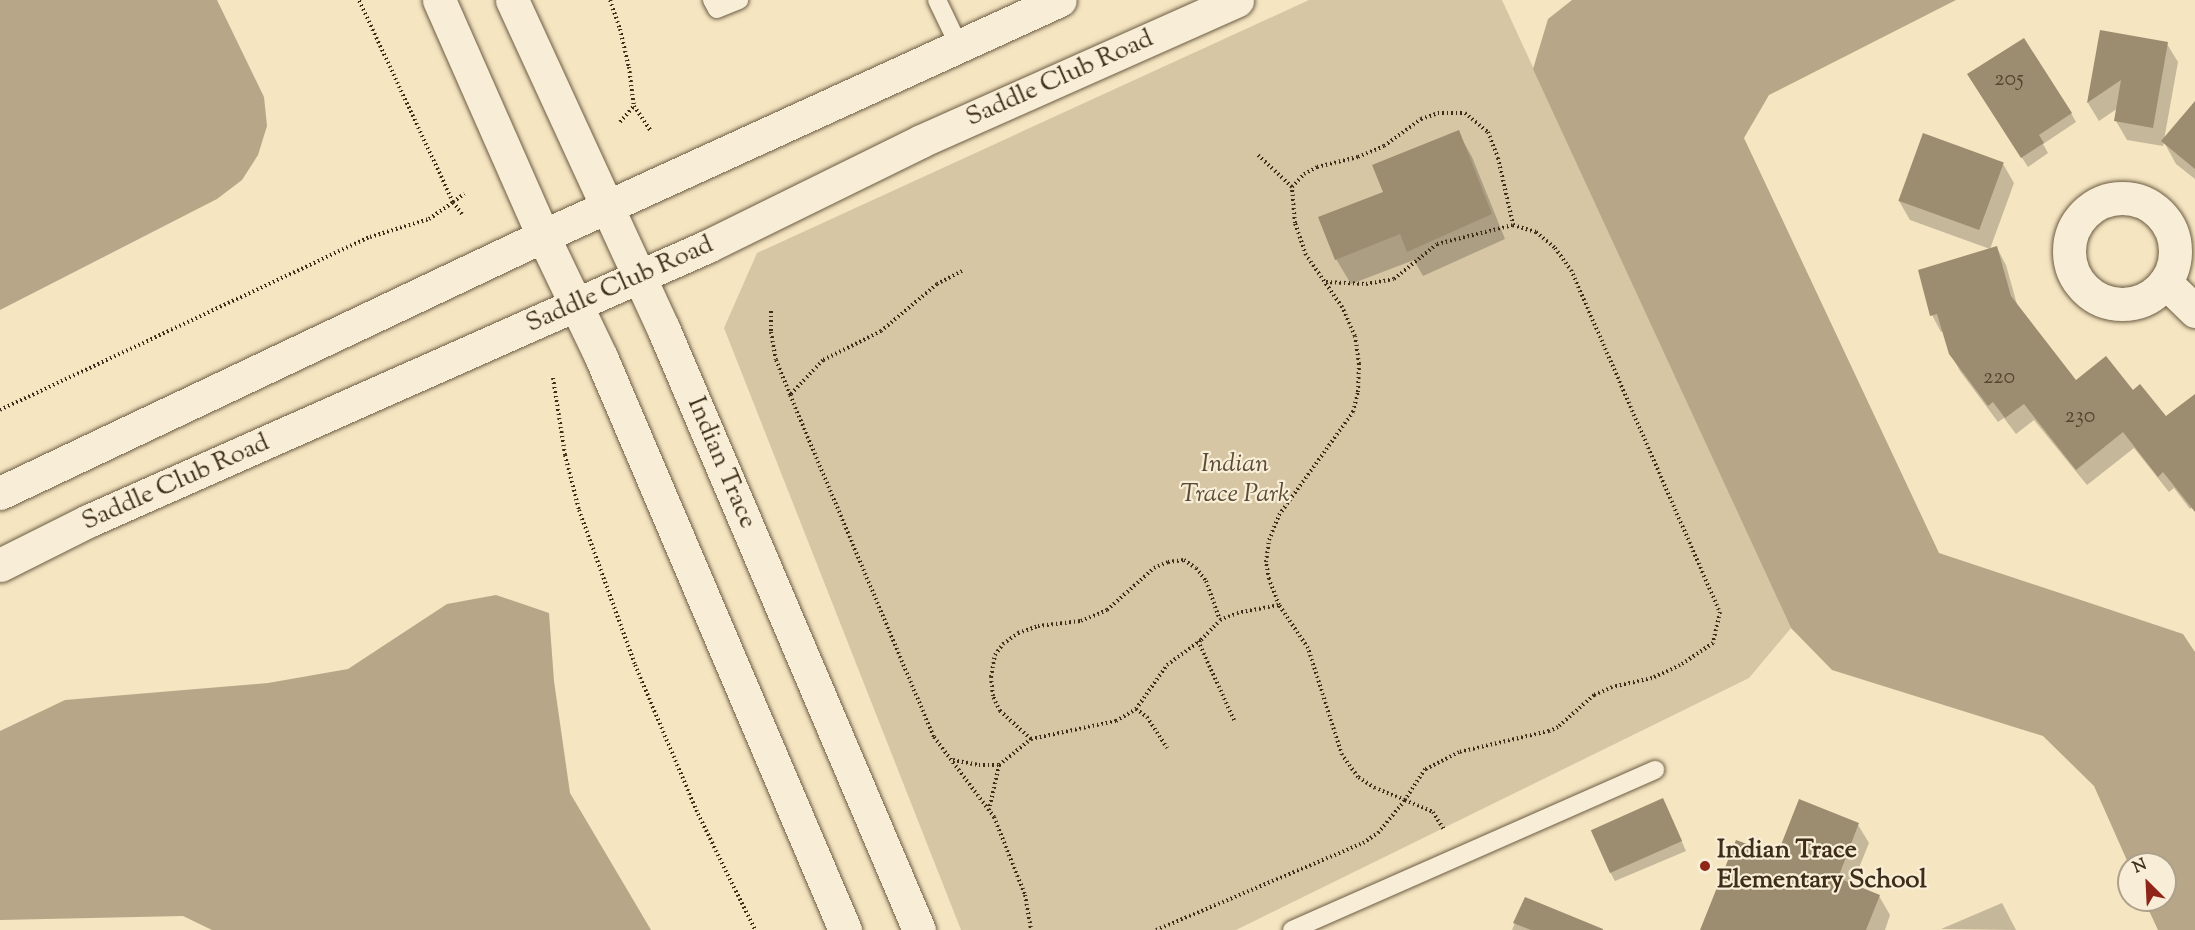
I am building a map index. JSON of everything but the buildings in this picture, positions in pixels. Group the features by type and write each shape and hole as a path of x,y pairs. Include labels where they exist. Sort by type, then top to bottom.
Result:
{"street":[{"path":"439,0 543,236 601,357 845,930"},
{"name":"Indian Trace","path":"512,0 639,277 827,710 919,930"},
{"path":"0,493 543,236 1060,0"},
{"name":"Saddle Club Road","path":"0,565 88,521 576,306 921,141 1238,0"},
{"path":"2165,282 2195,311"}],"lane":[{"path":"712,0 717,9 739,0"},
{"path":"937,0 959,46"},
{"path":"1292,930 1655,770"}],"path":[{"path":"359,0 453,202 462,214"},
{"path":"610,0 629,67 634,106 650,130"},
{"path":"620,122 634,106"},
{"path":"1292,187 1304,174 1317,167 1358,157 1384,146 1421,119 1438,114 1465,113 1488,132 1498,158 1513,225"},
{"path":"1257,154 1292,187 1295,224 1306,255 1342,307 1355,336 1358,392 1353,412 1279,515 1269,540 1266,562 1279,605 1308,648 1341,755 1358,777 1375,788 1433,812 1445,832"},
{"path":"0,410 370,237 429,219 464,194"},
{"path":"1156,930 1363,843 1378,833 1405,800 1425,769 1439,760 1459,752 1549,731 1558,727 1594,695 1612,687 1652,678 1680,665 1713,643 1720,612 1571,270 1556,248 1536,232 1513,225 1437,243 1394,279 1366,284 1326,282"},
{"path":"790,395 823,360 881,331 937,284 962,271"},
{"path":"771,311 771,332 776,360 790,395 934,737 989,810 1025,895 1031,930"},
{"path":"553,378 566,455 579,510 635,665 698,814 755,930"},
{"path":"1031,739 999,711 993,696 991,677 995,655 1003,644 1018,633 1038,626 1081,621 1107,610 1154,568 1168,562 1184,560 1196,568 1206,581 1220,620"},
{"path":"989,810 999,765 1031,739 1116,721 1136,709 1167,665 1220,620 1237,613 1279,605"},
{"path":"1198,641 1234,720"},
{"path":"1136,709 1148,717 1167,748"},
{"path":"952,760 979,765 999,765"}],"green space":[{"name":"Indian Trace Park","path":"1309,0 1502,0 1791,628 1749,678 1236,930 961,930 724,328 757,253"}],"shaded area":[{"path":"0,0 217,0 264,97 267,126 258,155 242,180 217,199 0,310"},
{"path":"1572,0 1956,0 1769,95 1744,138 1939,553 2183,634 2195,652 2195,930 2158,930 2150,912 2177,912 2177,852 2123,852 2094,786 2043,736 1832,670 1791,628 1533,69 1548,19"},
{"path":"496,595 549,613 554,681 570,793 651,930 212,930 183,916 0,920 0,731 65,700 268,683 348,669 447,604"}],"place":[{"name":"Indian Trace Elementary School","path":"1705,866"}]}
